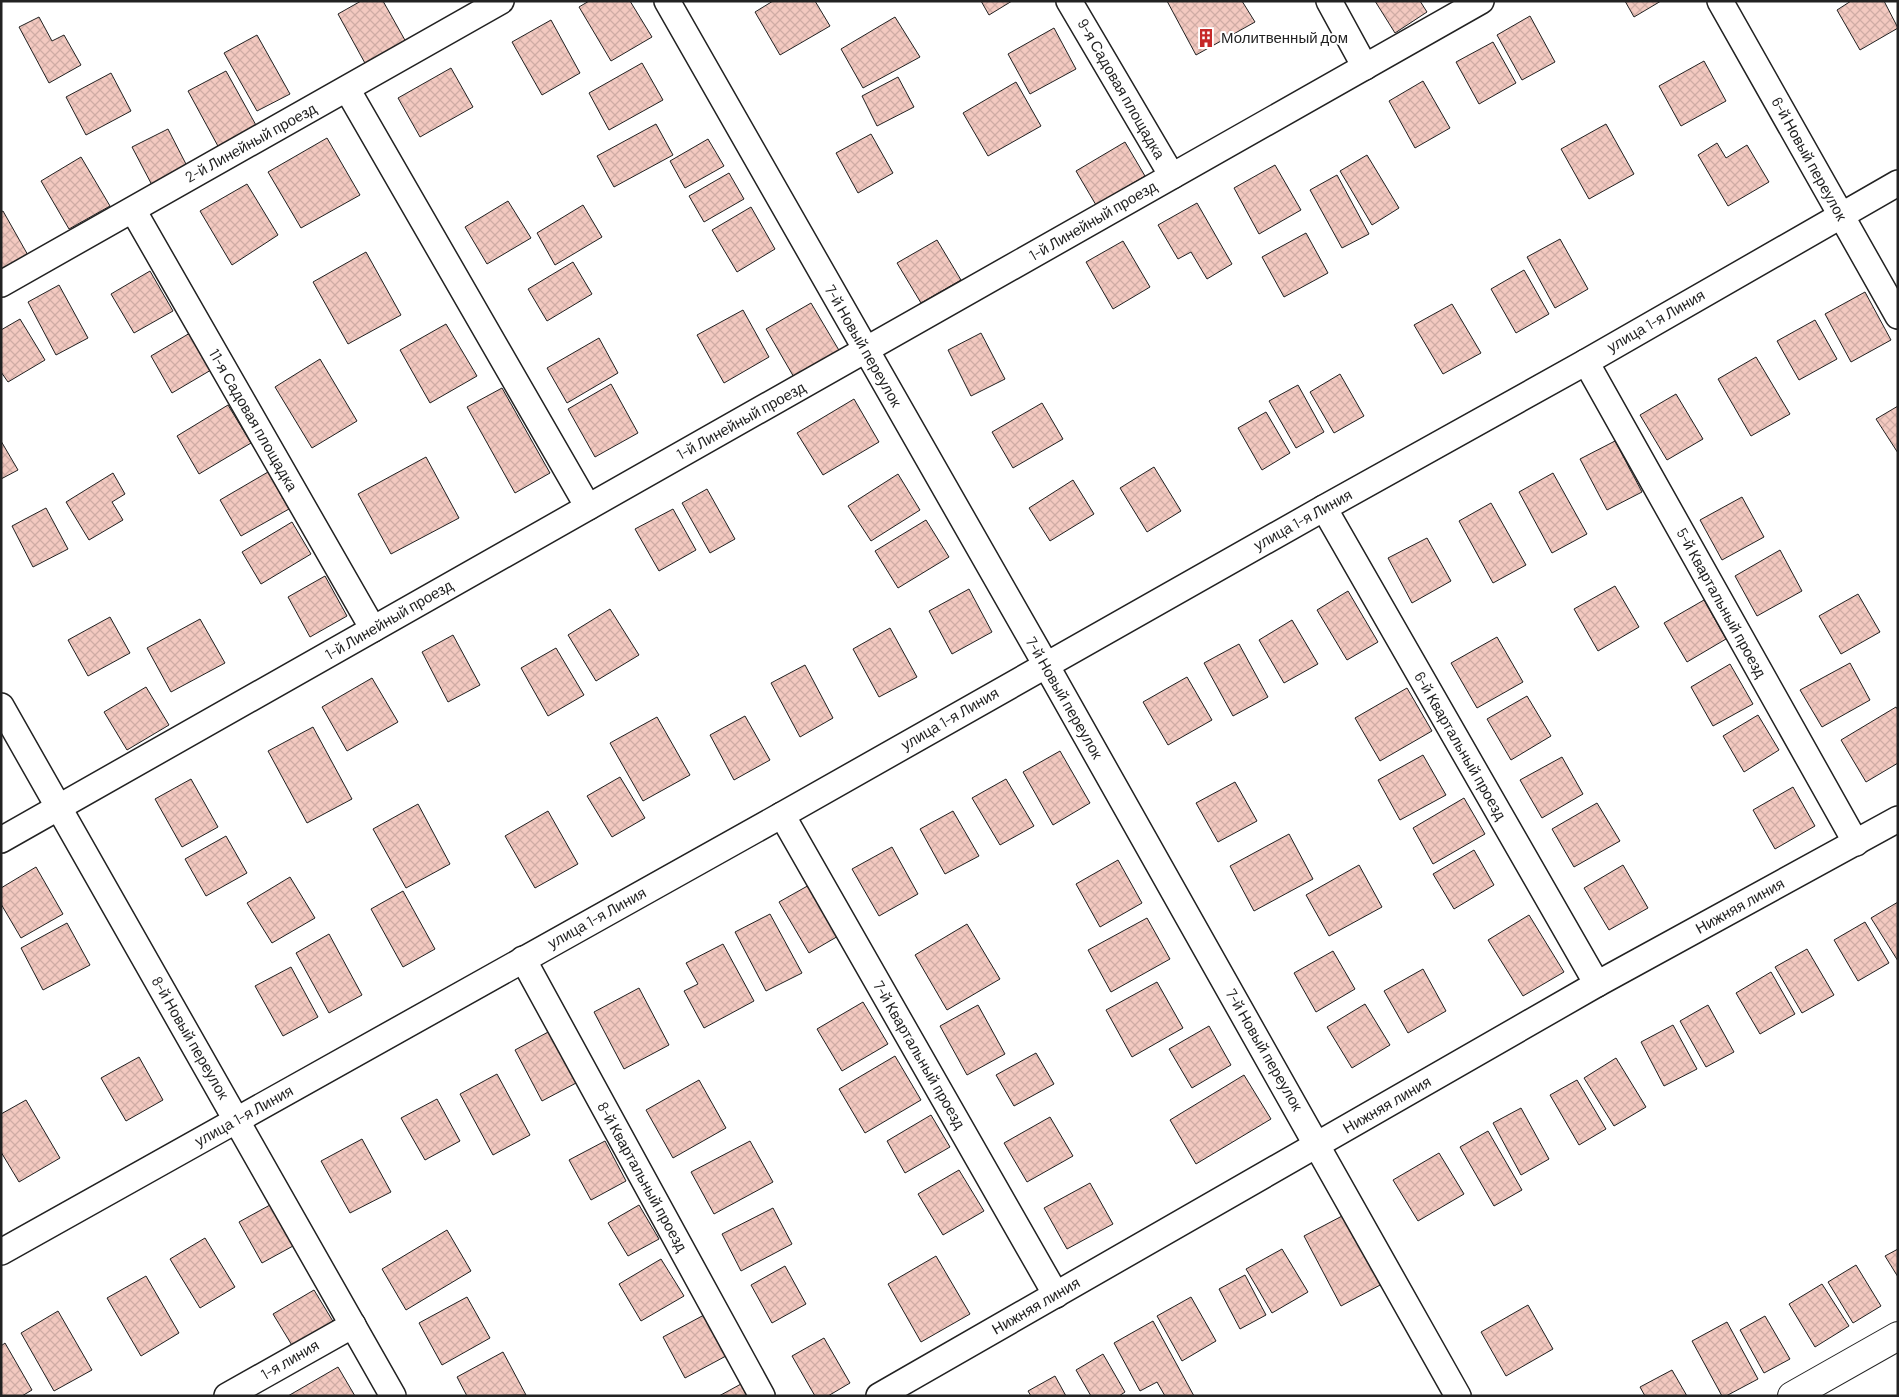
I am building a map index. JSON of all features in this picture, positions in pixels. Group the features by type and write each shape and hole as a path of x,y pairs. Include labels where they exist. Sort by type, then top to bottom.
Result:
{"main road":[{"path":"1792,1396 1898,1336"}],"street":[{"name":"2-й Линейный проезд","path":"1,284 501,1"},
{"name":"7-й Новый переулок","path":"666,1 1046,665 1458,1396"},
{"name":"9-я Садовая площадка","path":"1069,1 1172,176"},
{"path":"1329,1 1365,67"},
{"name":"1-й Линейный проезд","path":"1,840 1481,1"},
{"name":"6-й Новый переулок","path":"1720,1 1898,316"},
{"path":"347,89 588,507"},
{"name":"улица 1-я Линия","path":"1,1252 1586,362 1898,183"},
{"name":"11-я Садовая площадка","path":"133,210 373,629"},
{"name":"5-й Квартальный проезд","path":"1586,362 1856,843"},
{"name":"6-й Квартальный проезд","path":"1324,508 1597,984"},
{"name":"8-й Новый переулок","path":"1,706 393,1396"},
{"name":"7-й Квартальный проезд","path":"782,815 1056,1294"},
{"name":"Нижняя линия","path":"879,1396 1597,984 1898,819"},
{"name":"8-й Квартальный проезд","path":"522,959 762,1396"},
{"name":"1-я линия","path":"227,1396 352,1324"}],"building":[{"path":"361,1 383,1 406,42 366,65 338,14"},
{"path":"589,1 630,1 652,37 611,61 579,7"},
{"path":"773,1 815,1 830,26 780,55 755,12"},
{"path":"981,1 1012,1 989,15"},
{"name":"Молитвенный дом","path":"1167,1 1242,1 1255,22 1196,55"},
{"path":"1375,1 1420,1 1427,12 1395,33"},
{"path":"1625,1 1661,1 1634,17"},
{"path":"1851,1 1884,1 1898,28 1860,50 1837,10"},
{"path":"1530,16 1555,62 1522,80 1497,35"},
{"path":"39,17 52,41 64,35 81,65 49,83 19,27"},
{"path":"895,17 920,57 863,88 841,49"},
{"path":"551,20 580,73 542,95 512,42"},
{"path":"1054,28 1076,69 1030,94 1008,54"},
{"path":"257,35 290,94 257,111 224,53"},
{"path":"1493,42 1516,83 1479,104 1456,62"},
{"path":"1704,61 1726,101 1681,126 1659,86"},
{"path":"642,63 663,100 609,130 589,93"},
{"path":"451,68 473,107 420,137 398,98"},
{"path":"226,71 257,127 219,148 188,91"},
{"path":"111,73 131,111 86,135 66,97"},
{"path":"898,77 914,107 877,126 862,96"},
{"path":"1423,81 1450,128 1415,148 1389,101"},
{"path":"1016,82 1041,126 988,156 963,113"},
{"path":"656,124 673,155 614,187 597,156"},
{"path":"1606,124 1634,174 1589,199 1561,149"},
{"path":"168,129 188,168 153,187 132,147"},
{"path":"871,134 893,173 858,193 836,153"},
{"path":"327,138 360,195 301,228 268,172"},
{"path":"708,139 724,166 685,188 670,161"},
{"path":"1125,142 1145,176 1096,205 1076,171"},
{"path":"1717,143 1726,158 1747,145 1769,182 1728,206 1698,155"},
{"path":"1367,155 1399,208 1372,225 1340,171"},
{"path":"81,157 110,206 69,229 41,181"},
{"path":"1275,165 1301,210 1259,234 1234,188"},
{"path":"729,173 744,199 704,222 689,196"},
{"path":"1337,175 1369,234 1342,248 1310,190"},
{"path":"247,184 278,235 232,265 200,211"},
{"path":"508,201 531,238 487,264 465,227"},
{"path":"1197,203 1232,264 1207,279 1191,252 1178,259 1158,225"},
{"path":"583,205 602,237 555,265 537,233"},
{"path":"751,207 775,249 737,272 712,230"},
{"path":"3,211 29,257 1,272 1,212"},
{"path":"1306,233 1328,273 1284,297 1262,257"},
{"path":"1560,239 1588,289 1555,308 1527,257"},
{"path":"937,240 961,280 921,303 897,263"},
{"path":"1123,241 1150,287 1113,309 1086,262"},
{"path":"366,252 401,315 348,344 313,282"},
{"path":"573,262 592,294 547,321 528,289"},
{"path":"1524,270 1549,314 1516,333 1491,289"},
{"path":"150,271 173,311 134,333 111,294"},
{"path":"59,285 88,338 56,355 28,302"},
{"path":"1865,292 1891,340 1851,362 1825,314"},
{"path":"811,303 840,352 795,379 766,329"},
{"path":"1452,304 1481,353 1443,374 1414,325"},
{"path":"743,310 769,357 724,383 697,335"},
{"path":"20,319 45,360 8,382 1,372 1,330"},
{"path":"1815,320 1837,359 1799,380 1777,341"},
{"path":"446,324 477,376 430,403 400,350"},
{"path":"190,333 211,370 172,393 151,356"},
{"path":"981,333 1005,379 971,396 948,350"},
{"path":"599,338 618,373 567,403 547,368"},
{"path":"1756,357 1790,414 1751,436 1718,379"},
{"path":"320,359 357,421 312,448 275,387"},
{"path":"1340,374 1364,416 1334,433 1310,392"},
{"path":"611,384 638,433 595,457 568,409"},
{"path":"1298,385 1324,432 1296,448 1269,401"},
{"path":"502,388 550,473 515,493 467,407"},
{"path":"1676,394 1703,439 1667,460 1640,415"},
{"path":"854,399 879,442 823,475 797,433"},
{"path":"1042,403 1063,439 1013,468 992,432"},
{"path":"228,405 251,443 199,474 177,436"},
{"path":"1898,406 1898,453 1876,419"},
{"path":"1266,412 1290,453 1262,470 1238,428"},
{"path":"1,441 18,470 1,479"},
{"path":"1615,441 1642,492 1607,510 1580,459"},
{"path":"426,457 459,518 391,554 358,494"},
{"path":"1154,467 1181,511 1147,532 1120,488"},
{"path":"268,472 289,509 241,536 220,500"},
{"path":"113,473 125,494 112,502 123,520 89,540 66,502"},
{"path":"1553,473 1587,534 1552,553 1519,492"},
{"path":"898,474 920,510 871,541 848,506"},
{"path":"1073,480 1094,514 1050,541 1029,508"},
{"path":"707,489 735,539 710,553 682,503"},
{"path":"1742,497 1764,537 1722,560 1700,520"},
{"path":"1491,503 1526,565 1493,583 1459,521"},
{"path":"46,508 68,549 33,567 12,526"},
{"path":"673,509 696,550 659,571 635,529"},
{"path":"926,520 949,557 898,588 875,551"},
{"path":"292,522 311,554 261,584 242,552"},
{"path":"1427,538 1451,581 1412,603 1388,558"},
{"path":"1780,550 1802,591 1757,616 1735,576"},
{"path":"325,576 347,616 310,637 288,597"},
{"path":"1615,586 1639,627 1598,651 1574,609"},
{"path":"969,589 992,632 952,654 929,611"},
{"path":"1348,591 1378,642 1347,660 1317,610"},
{"path":"1858,594 1880,632 1841,654 1819,616"},
{"path":"1704,600 1726,639 1687,662 1664,623"},
{"path":"610,609 639,655 596,681 568,635"},
{"path":"110,617 130,653 88,676 68,640"},
{"path":"200,619 225,663 171,692 147,648"},
{"path":"1292,620 1318,664 1284,683 1259,640"},
{"path":"890,628 917,677 879,697 853,649"},
{"path":"453,635 480,685 448,702 422,652"},
{"path":"1497,637 1523,682 1477,708 1451,663"},
{"path":"1239,644 1268,697 1233,716 1204,663"},
{"path":"556,648 584,695 548,716 521,668"},
{"path":"1850,663 1870,700 1822,727 1800,690"},
{"path":"1730,664 1753,704 1713,726 1691,687"},
{"path":"805,665 833,718 800,737 771,683"},
{"path":"1187,677 1212,720 1168,745 1143,702"},
{"path":"372,678 398,722 347,751 322,707"},
{"path":"146,687 169,725 127,750 104,712"},
{"path":"1407,688 1432,731 1380,761 1355,718"},
{"path":"1527,696 1551,736 1511,760 1487,719"},
{"path":"1896,707 1898,710 1898,763 1866,782 1841,740"},
{"path":"1758,715 1779,750 1744,772 1723,736"},
{"path":"745,716 770,760 734,780 710,735"},
{"path":"657,717 690,775 643,801 610,743"},
{"path":"313,727 352,799 307,823 268,751"},
{"path":"1060,751 1090,803 1053,825 1023,772"},
{"path":"1423,755 1446,795 1400,820 1378,780"},
{"path":"1562,757 1583,794 1542,818 1520,780"},
{"path":"620,777 645,818 612,837 587,796"},
{"path":"191,779 218,827 182,847 155,799"},
{"path":"1006,779 1034,826 1000,845 972,798"},
{"path":"1235,782 1257,821 1218,842 1196,803"},
{"path":"1793,787 1815,826 1775,849 1753,810"},
{"path":"1464,798 1485,834 1433,864 1413,828"},
{"path":"1597,803 1620,841 1574,867 1552,829"},
{"path":"418,804 450,864 406,888 373,829"},
{"path":"548,811 578,864 535,888 505,836"},
{"path":"953,811 979,856 945,874 920,829"},
{"path":"1289,834 1313,879 1254,911 1230,866"},
{"path":"226,836 247,873 206,896 185,859"},
{"path":"892,847 918,894 879,916 852,869"},
{"path":"1474,850 1494,885 1454,909 1433,874"},
{"path":"1118,860 1142,903 1100,927 1076,884"},
{"path":"1359,865 1382,907 1329,936 1306,895"},
{"path":"1623,865 1648,908 1609,930 1584,888"},
{"path":"36,867 63,914 21,938 1,904 1,888"},
{"path":"290,877 315,918 272,943 247,903"},
{"path":"811,884 840,935 809,953 779,902"},
{"path":"403,891 435,949 403,967 371,909"},
{"path":"1898,902 1898,961 1871,918"},
{"path":"770,914 802,973 766,991 735,932"},
{"path":"1529,915 1564,972 1523,996 1488,940"},
{"path":"1147,918 1170,959 1111,992 1088,950"},
{"path":"1865,922 1889,963 1858,981 1834,940"},
{"path":"67,923 90,965 43,990 21,948"},
{"path":"967,924 1000,979 947,1010 915,955"},
{"path":"329,934 362,995 329,1013 296,953"},
{"path":"723,944 754,1001 704,1028 684,991 698,984 686,963"},
{"path":"1807,949 1834,995 1802,1013 1775,967"},
{"path":"1333,951 1355,989 1316,1012 1294,973"},
{"path":"291,967 318,1017 283,1036 255,986"},
{"path":"1423,969 1446,1011 1408,1033 1384,991"},
{"path":"1771,972 1795,1014 1760,1034 1736,993"},
{"path":"1157,982 1183,1028 1132,1057 1106,1010"},
{"path":"639,988 669,1045 624,1069 594,1012"},
{"path":"863,1002 888,1044 842,1071 817,1029"},
{"path":"1365,1004 1390,1045 1352,1068 1327,1027"},
{"path":"978,1005 1005,1054 967,1075 940,1026"},
{"path":"1708,1005 1734,1052 1706,1067 1680,1021"},
{"path":"1673,1025 1697,1069 1664,1086 1641,1042"},
{"path":"1209,1026 1231,1065 1192,1088 1169,1049"},
{"path":"550,1031 578,1082 542,1101 515,1050"},
{"path":"1036,1053 1054,1084 1014,1106 996,1075"},
{"path":"895,1056 921,1100 865,1133 839,1089"},
{"path":"139,1057 163,1100 126,1121 101,1078"},
{"path":"1616,1058 1646,1107 1614,1126 1584,1078"},
{"path":"497,1074 530,1135 493,1155 460,1094"},
{"path":"1244,1075 1271,1119 1196,1164 1170,1120"},
{"path":"699,1080 726,1128 673,1158 646,1110"},
{"path":"1577,1080 1606,1129 1579,1145 1550,1095"},
{"path":"437,1099 460,1141 425,1160 401,1118"},
{"path":"26,1100 60,1158 19,1182 1,1152 1,1114"},
{"path":"1521,1108 1549,1159 1521,1175 1493,1123"},
{"path":"931,1115 950,1147 905,1173 887,1141"},
{"path":"1050,1117 1073,1156 1027,1182 1004,1143"},
{"path":"1488,1131 1522,1190 1494,1206 1460,1147"},
{"path":"362,1139 391,1192 350,1213 321,1161"},
{"path":"605,1141 626,1181 591,1200 569,1160"},
{"path":"750,1141 773,1182 714,1214 691,1172"},
{"path":"1439,1153 1464,1194 1418,1221 1393,1180"},
{"path":"959,1170 984,1211 943,1235 918,1194"},
{"path":"1090,1183 1113,1224 1067,1249 1044,1208"},
{"path":"270,1205 293,1246 262,1263 239,1222"},
{"path":"639,1205 659,1239 628,1256 608,1223"},
{"path":"773,1208 792,1244 741,1271 722,1234"},
{"path":"1344,1215 1382,1284 1341,1306 1304,1236"},
{"path":"447,1230 471,1271 406,1310 382,1269"},
{"path":"205,1238 235,1287 200,1308 170,1259"},
{"path":"1282,1249 1308,1292 1272,1313 1246,1269"},
{"path":"1898,1249 1898,1277 1885,1256"},
{"path":"936,1256 970,1314 921,1342 888,1284"},
{"path":"661,1259 684,1296 641,1321 619,1284"},
{"path":"1856,1265 1881,1306 1853,1323 1828,1282"},
{"path":"785,1266 806,1304 772,1323 751,1285"},
{"path":"1245,1275 1266,1315 1240,1329 1219,1289"},
{"path":"146,1276 179,1333 141,1356 107,1298"},
{"path":"1822,1284 1849,1326 1815,1347 1789,1304"},
{"path":"314,1290 334,1323 293,1347 273,1314"},
{"path":"467,1297 490,1338 442,1365 419,1323"},
{"path":"1191,1297 1216,1341 1182,1361 1157,1316"},
{"path":"1528,1305 1553,1349 1506,1376 1481,1332"},
{"path":"58,1311 92,1370 54,1391 21,1333"},
{"path":"704,1315 726,1356 685,1378 663,1337"},
{"path":"1765,1316 1790,1359 1764,1373 1740,1330"},
{"path":"1153,1321 1194,1396 1165,1396 1157,1382 1140,1391 1114,1343"},
{"path":"1727,1322 1758,1379 1726,1396 1722,1396 1692,1341"},
{"path":"824,1338 850,1383 828,1396 815,1396 792,1356"},
{"path":"5,1343 32,1390 22,1396 1,1396 1,1346"},
{"path":"503,1352 526,1395 467,1396 457,1377"},
{"path":"1103,1354 1125,1392 1119,1396 1091,1396 1076,1370"},
{"path":"338,1367 355,1396 288,1396"},
{"path":"1672,1370 1687,1396 1645,1396 1640,1387"},
{"path":"1055,1376 1066,1396 1031,1396 1028,1391"},
{"path":"741,1384 747,1396 719,1396"}],"place":[{"name":"Молитвенный дом","path":"1206,38"}]}
